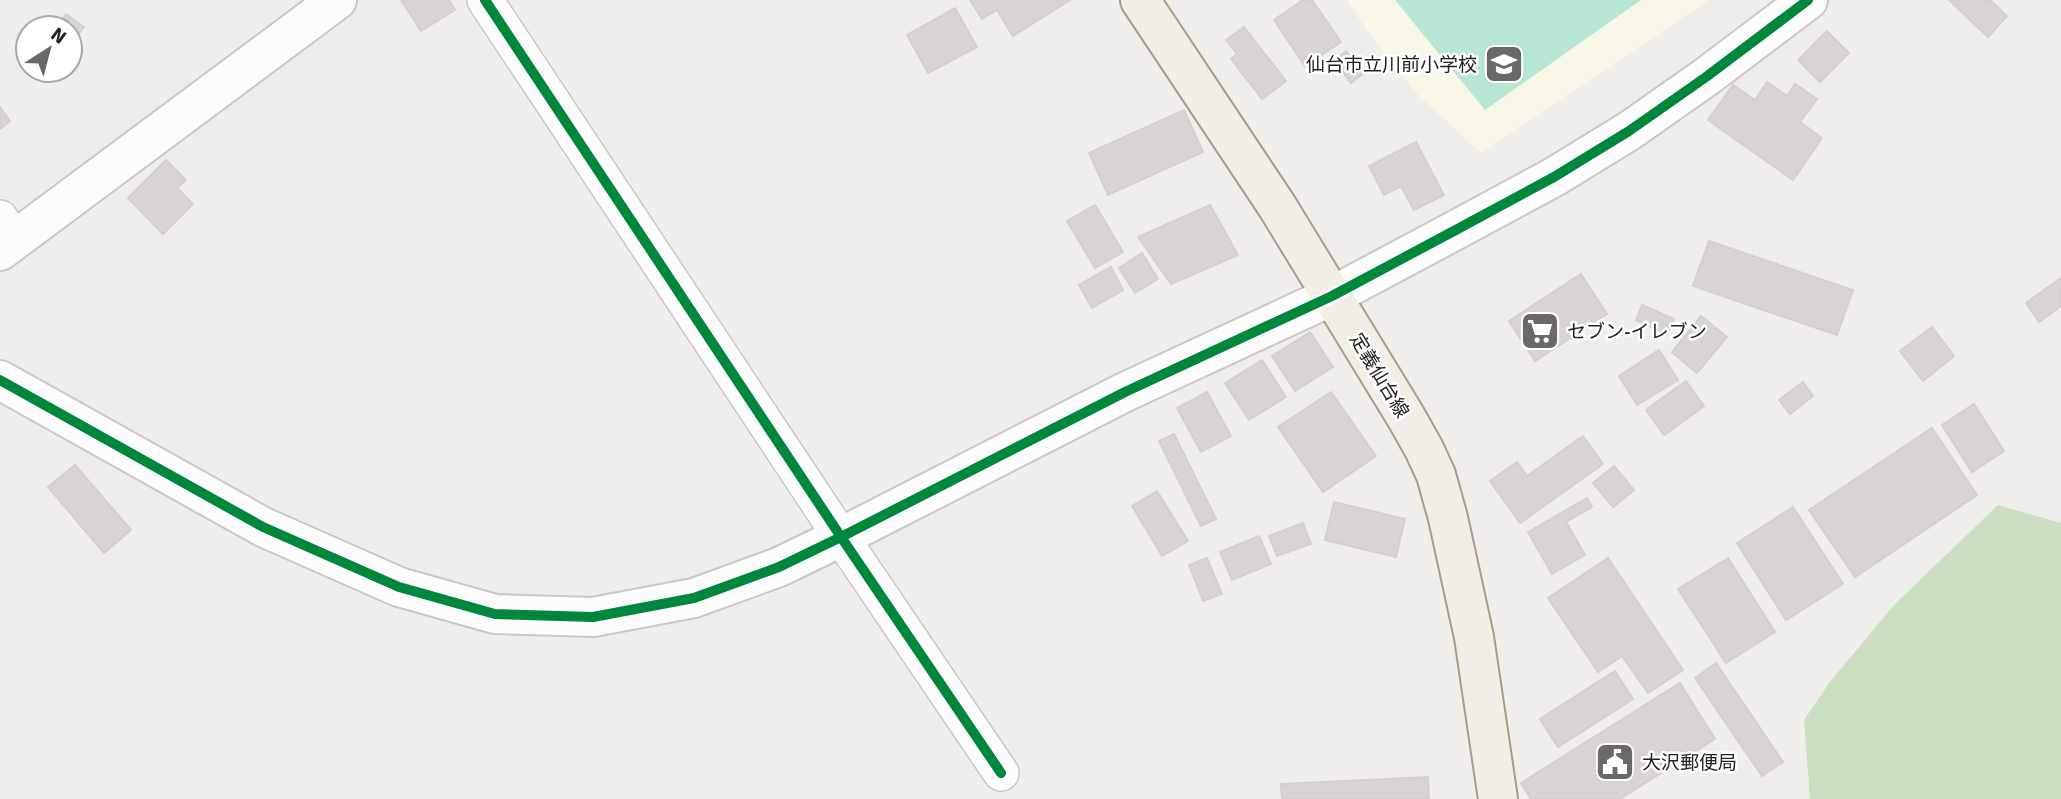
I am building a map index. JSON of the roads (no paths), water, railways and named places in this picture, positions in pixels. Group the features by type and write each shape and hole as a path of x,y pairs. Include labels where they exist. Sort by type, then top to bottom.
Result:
{"main road":[{"name":"定義仙台線","path":"1140,0 1277,206 1412,428 1436,475 1474,637 1498,799"}],"street":[{"path":"5,236 337,0"},
{"path":"485,0 1001,773"},
{"path":"0,380 263,527 399,587 495,614 593,617 694,598 779,567 841,537 1125,392 1332,296 1554,177 1618,138 1706,77 1808,0"}],"place":[{"name":"仙台市立川前小学校","path":"1504,64"},
{"name":"セブン-イレブン","path":"1540,331"},
{"name":"大沢郵便局","path":"1615,762"}]}
